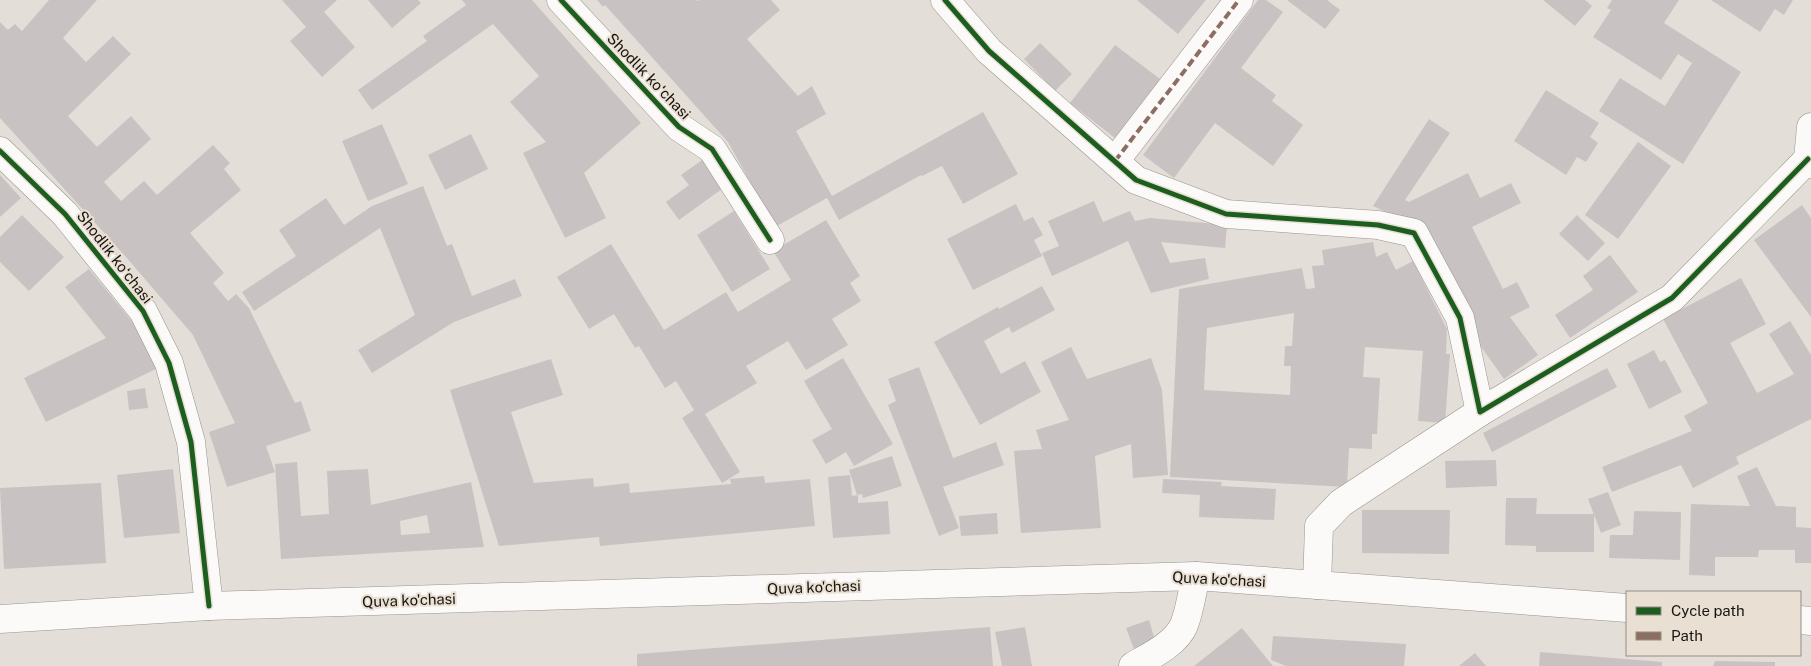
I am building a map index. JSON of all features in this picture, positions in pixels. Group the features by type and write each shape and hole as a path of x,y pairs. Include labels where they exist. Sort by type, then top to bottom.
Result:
{"street":[{"name":"Shodlik koʻchasi","path":"560,0 679,127 712,149 770,240"},
{"path":"945,0 989,51 1136,180 1226,214 1378,225 1414,233 1460,318 1480,412"},
{"path":"1115,161 1239,0"},
{"path":"1317,585 1319,526 1340,503 1480,412 1672,298 1809,162 1811,127"},
{"name":"Shodlik koʻchasi","path":"0,151 65,214 142,311 169,363 190,442 208,606"},
{"path":"1133,666 1157,652 1173,639 1183,626 1196,576"},
{"name":"Quva ko'chasi","path":"0,619 208,606 1196,576 1626,608"}],"building":[{"path":"49,0 97,0 63,38 86,62 113,36 131,54 68,116 97,147 131,116 151,139 104,182 121,201 144,181 157,195 213,145 230,163 224,169 241,190 190,233 224,273 213,283 228,301 236,294 249,308 295,403 301,401 311,431 266,446 275,472 227,487 209,432 235,423 193,335 126,257 0,118 0,22 8,30 15,24 22,31"},
{"path":"282,0 337,0 324,12 355,47 322,77 290,41 306,27"},
{"path":"368,0 418,0 421,3 392,28"},
{"path":"462,0 532,0 641,123 584,173 606,218 565,238 523,153 546,142 510,102 539,76 493,24 372,110 358,90 427,41 423,36 466,5"},
{"path":"597,0 771,0 780,10 747,39 798,96 812,86 826,114 796,131 832,196 983,112 1018,174 963,204 942,166 921,175 839,220 827,198 775,227 728,142 605,5 603,7"},
{"path":"1137,0 1206,0 1178,34"},
{"path":"1258,0 1266,0 1283,12 1241,68 1276,95 1272,101 1303,125 1273,166 1215,123 1174,178 1143,155"},
{"path":"1287,0 1327,0 1340,10 1325,29"},
{"path":"1543,0 1585,0 1592,6 1575,26"},
{"path":"1612,0 1679,0 1664,23 1741,72 1683,164 1599,111 1620,78 1665,106 1692,63 1678,54 1661,80 1593,37 1611,10 1607,8"},
{"path":"1711,0 1793,0 1784,15 1775,9 1760,32"},
{"path":"1040,43 1072,74 1055,91 1024,59"},
{"path":"1115,45 1160,79 1115,138 1070,103"},
{"path":"1546,90 1599,123 1590,137 1598,143 1586,162 1577,157 1566,175 1514,141"},
{"path":"1429,119 1450,133 1405,200 1409,202 1468,173 1480,198 1511,183 1521,203 1472,227 1503,289 1517,282 1530,307 1510,317 1538,355 1504,379 1477,341 1420,228 1373,206"},
{"path":"382,124 408,184 368,201 342,141"},
{"path":"471,134 488,169 445,190 428,155"},
{"path":"1638,142 1671,166 1618,239 1585,215"},
{"path":"705,158 726,186 679,220 666,202 689,185 681,175"},
{"path":"0,175 21,198 0,217"},
{"path":"423,186 447,246 452,244 472,296 515,279 522,296 454,322 372,373 358,350 415,315 380,228 254,311 242,292 296,256 279,230 326,198 344,225 372,206"},
{"path":"1094,201 1103,222 1130,211 1135,221 1150,218 1227,225 1225,248 1161,242 1170,263 1205,258 1209,279 1151,293 1128,241 1052,276 1042,253 1059,246 1048,221"},
{"path":"1016,204 1024,221 1033,217 1043,235 1034,240 1042,256 973,290 947,239"},
{"path":"1802,205 1811,218 1811,317 1754,240"},
{"path":"734,211 770,269 732,292 697,235"},
{"path":"22,215 64,257 29,291 0,262 0,237"},
{"path":"1577,215 1605,243 1588,261 1559,234"},
{"path":"826,220 860,276 850,283 861,301 832,319 848,345 806,370 788,341 746,366 757,383 705,414 740,472 722,483 682,418 694,410 676,381 665,388 639,346 635,348 614,314 589,329 557,277 611,244 664,330 726,292 738,312 791,280 773,251"},
{"path":"1373,242 1376,257 1387,252 1396,270 1413,261 1447,329 1446,354 1450,354 1445,423 1418,421 1423,351 1365,347 1363,377 1380,378 1377,434 1372,434 1372,449 1349,448 1347,487 1170,477 1179,289 1302,268 1306,289 1315,288 1312,266 1324,265 1322,250","holes":["1294,313 1292,346 1285,346 1284,366 1291,366 1290,395 1204,390 1207,328"]},
{"path":"1610,255 1638,292 1570,338 1555,315 1593,290 1583,276"},
{"path":"89,269 139,330 156,369 46,422 24,378 106,338 65,287"},
{"path":"1741,278 1766,324 1730,343 1757,393 1794,374 1769,334 1790,321 1811,355 1811,419 1736,457 1739,464 1693,488 1681,465 1612,492 1602,467 1692,431 1684,416 1708,403 1663,319"},
{"path":"1042,286 1055,310 1012,333 1009,327 984,341 1001,374 1025,361 1041,392 980,425 934,342 998,307 999,309"},
{"path":"1071,347 1087,379 1151,358 1162,390 1168,475 1133,478 1131,444 1095,456 1101,528 1021,533 1014,451 1042,449 1036,430 1069,420 1041,362"},
{"path":"1654,350 1660,362 1665,360 1682,392 1649,409 1627,364"},
{"path":"843,358 893,444 854,466 846,452 826,464 812,440 832,429 804,381"},
{"path":"551,359 563,395 511,412 534,483 593,478 594,487 629,483 630,493 731,484 730,479 764,476 765,483 810,479 815,526 600,546 599,537 499,546 450,390"},
{"path":"919,367 953,458 996,442 1004,465 943,487 959,528 939,536 888,405 896,401 888,379"},
{"path":"1607,368 1617,387 1492,452 1483,433"},
{"path":"145,388 148,408 129,410 127,391"},
{"path":"892,456 902,486 863,498 862,494 857,495 849,470"},
{"path":"1496,460 1497,486 1446,488 1445,461"},
{"path":"297,462 301,516 329,514 327,471 368,469 371,505 471,482 484,547 281,559 275,464","holes":["427,515 430,533 401,535 400,521"]},
{"path":"1757,467 1776,506 1796,507 1796,527 1811,528 1811,563 1795,563 1795,550 1759,550 1758,557 1715,557 1715,576 1689,575 1691,504 1750,506 1737,476"},
{"path":"173,469 180,533 124,538 117,475"},
{"path":"850,475 852,496 858,495 858,503 888,501 890,534 833,538 828,477"},
{"path":"1163,479 1222,482 1221,486 1276,489 1274,520 1199,517 1200,495 1162,493"},
{"path":"101,483 106,563 4,569 0,488"},
{"path":"1608,492 1621,525 1601,533 1588,499"},
{"path":"1506,498 1537,498 1536,514 1594,514 1594,552 1536,552 1536,546 1505,545"},
{"path":"1362,510 1450,510 1449,554 1362,553"},
{"path":"1634,511 1681,512 1680,560 1609,558 1610,535 1633,535"},
{"path":"997,513 998,534 961,536 959,516"},
{"path":"1149,620 1154,637 1135,652 1126,628"},
{"path":"990,627 993,666 637,666 637,654"},
{"path":"1025,627 1032,666 1002,666 995,632"},
{"path":"1242,628 1273,666 1194,666"},
{"path":"1273,636 1406,644 1404,666 1286,666 1271,660"},
{"path":"1540,652 1662,662 1662,666 1539,666"},
{"path":"1475,653 1486,666 1459,666"},
{"path":"1715,661 1775,662 1775,666 1713,666"}],"marked path":[{"path":"1115,161 1239,0"}],"cycle path":[{"path":"561,0 679,127 712,149 770,240"},
{"path":"945,0 989,51 1136,180 1226,214 1378,225 1414,233 1460,318 1480,412 1672,298 1808,159"},
{"path":"0,151 65,214 143,311 169,363 191,442 209,606"}]}
